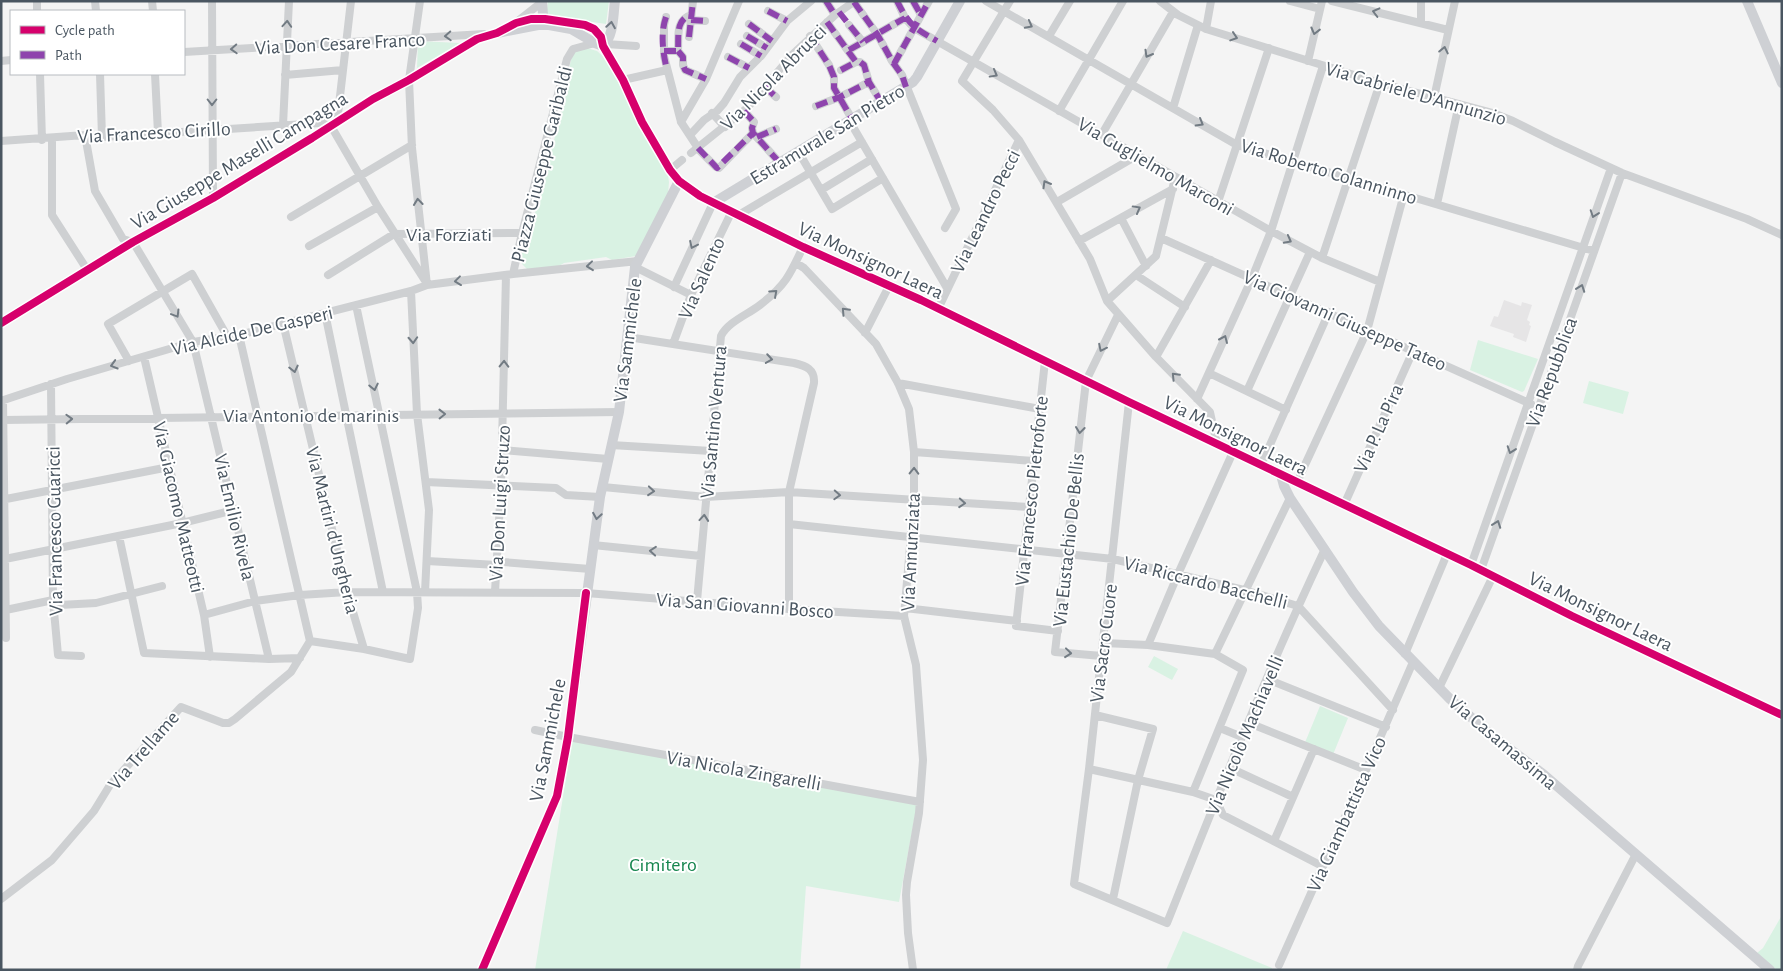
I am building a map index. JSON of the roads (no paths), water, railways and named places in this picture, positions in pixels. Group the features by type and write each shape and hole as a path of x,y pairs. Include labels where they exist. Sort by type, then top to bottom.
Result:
{"street":[{"path":"212,1 213,198"},
{"path":"283,125 289,1"},
{"path":"351,1 343,70 334,124 360,176 427,285"},
{"path":"420,1 409,80 412,145 427,285"},
{"path":"602,45 610,32 615,1"},
{"path":"689,37 693,1"},
{"path":"681,122 706,79 739,1"},
{"path":"690,135 724,103 734,85 761,56 764,46 772,41 787,21 811,1"},
{"path":"826,1 863,42"},
{"name":"Via Guglielmo Marconi","path":"897,1 905,18 914,28 936,41 1270,231 1322,258 1380,282"},
{"path":"913,1 921,15"},
{"path":"894,64 929,1"},
{"name":"Estramurale San Pietro","path":"713,203 906,86 917,77 960,1"},
{"name":"Via Roberto Colanninno","path":"986,1 1237,145 1594,251"},
{"path":"1010,1 962,82 993,110 1019,140 1090,259 1107,301 1210,412 1217,444"},
{"path":"1048,36 1070,1"},
{"path":"1059,111 1123,1"},
{"name":"Via Gabriele D'Annunzio","path":"1160,1 1173,12 1206,28 1380,83 1493,113 1622,174 1747,219 1782,235"},
{"path":"1206,28 1211,1"},
{"path":"1290,1 1321,5 1308,61"},
{"path":"1332,1 1448,30"},
{"path":"1421,1 1421,23"},
{"path":"1434,98 1455,1"},
{"path":"1747,1 1782,83"},
{"path":"497,33 516,23 542,2 547,22"},
{"path":"854,2 877,34 902,75 956,209 945,228"},
{"name":"Via Nicola Abrusci","path":"694,151 744,111 792,54 810,36 854,2"},
{"path":"768,11 787,21"},
{"path":"1102,134 1173,12"},
{"path":"666,17 663,27 667,70 681,122 690,135 694,151 717,168 755,135 776,129"},
{"path":"678,51 680,24 684,18 691,17 705,21"},
{"path":"849,50 905,18"},
{"path":"516,23 547,22 576,31 602,45 636,46"},
{"name":"Via Giuseppe Maselli Campagna","path":"1,323 133,242 213,198 373,99 409,80 477,39 547,22"},
{"path":"827,22 856,62"},
{"path":"748,24 772,41"},
{"path":"1173,108 1198,25"},
{"name":"Via Don Cesare Franco","path":"185,52 497,33"},
{"path":"747,36 764,46"},
{"path":"810,36 830,65 834,77 834,88 862,142 947,288"},
{"path":"741,44 761,56"},
{"path":"602,45 622,80 642,122 670,170 680,180 637,264 674,287 691,295"},
{"name":"Piazza Giuseppe Garibaldi","path":"602,45 577,47 570,52 510,274 637,264"},
{"path":"1218,202 1269,48"},
{"path":"664,50 678,51 684,57 683,65 685,70 706,79"},
{"path":"728,57 749,68"},
{"path":"841,70 856,62 860,62 864,66 869,82 881,102"},
{"path":"1197,400 1252,278 1270,231 1323,66"},
{"path":"285,75 343,70"},
{"path":"622,80 667,70"},
{"path":"40,75 42,140"},
{"path":"100,75 102,137"},
{"path":"155,75 158,133"},
{"path":"816,106 840,97 869,82"},
{"path":"1322,258 1380,83"},
{"path":"765,87 776,97"},
{"path":"1437,204 1459,104"},
{"path":"744,111 755,124 752,128 755,135 779,162"},
{"path":"712,113 725,127"},
{"name":"Via Francesco Cirillo","path":"1,141 85,136 102,137 283,125 334,124"},
{"name":"Via Emilio Rivela","path":"85,136 94,190 123,239 133,242 193,342 269,659"},
{"path":"52,138 52,215 88,271"},
{"name":"Via Leandro Pecci","path":"938,309 1019,140"},
{"path":"734,214 862,142"},
{"path":"291,217 412,145"},
{"path":"798,151 832,209 883,178"},
{"path":"1057,202 1138,155"},
{"path":"821,190 872,159"},
{"path":"670,170 682,160"},
{"name":"Via Repubblica","path":"1476,567 1528,403 1610,168"},
{"name":"Via Repubblica","path":"1476,567 1538,407 1622,174"},
{"path":"1107,301 1156,256 1175,178"},
{"name":"Via Monsignor Laera","path":"680,180 700,196 734,214 938,309 1476,567 1572,616 1782,715"},
{"path":"1079,241 1173,189"},
{"path":"1297,482 1367,331 1404,194"},
{"path":"674,287 713,203"},
{"path":"309,246 378,207"},
{"name":"Via Salento","path":"673,344 691,295 734,214"},
{"path":"1121,218 1146,266"},
{"name":"Via Forziati","path":"328,275 394,234 522,234"},
{"name":"Via Giovanni Giuseppe Tateo","path":"1161,238 1538,407"},
{"name":"Via Santino Ventura","path":"697,601 721,336 724,331 777,291 792,273 803,247"},
{"path":"1247,391 1310,252"},
{"path":"1156,356 1211,260"},
{"name":"Via Annunziata","path":"796,263 804,268 876,344 898,383 909,409 914,452 914,500 905,612 919,686 923,760 920,802 906,888 908,933 913,970"},
{"name":"Via Sammichele","path":"482,970 557,796 568,737 593,545 608,460 619,412 637,264"},
{"path":"129,361 108,324 162,290 192,274 227,336"},
{"name":"Via Alcide De Gasperi","path":"2,400 193,342 239,335 411,291 427,285 510,274"},
{"name":"Via Don Luigi Struzo","path":"495,592 510,274"},
{"path":"1136,275 1185,307"},
{"path":"865,333 889,286"},
{"path":"310,641 364,649 410,659 427,561 429,510 417,414 411,291"},
{"path":"356,305 379,414 421,592"},
{"path":"1261,465 1329,312"},
{"path":"325,313 383,592"},
{"name":"Via Eustachio De Bellis","path":"1102,656 1055,652 1086,381 1118,315"},
{"name":"Via Martiri d'Ungheria","path":"284,323 347,592 364,649"},
{"path":"119,536 144,654 269,659 300,658 310,641 239,335"},
{"path":"628,337 794,363 806,366 812,370 814,383 789,492 789,609"},
{"name":"Via P. La Pira","path":"1344,505 1413,351"},
{"name":"Via Giacomo Matteotti","path":"144,357 204,614 210,657"},
{"name":"Via Francesco Pietroforte","path":"1017,621 1046,361"},
{"path":"1209,374 1286,410"},
{"path":"898,383 1040,409"},
{"name":"Via Francesco Guaricci","path":"51,384 53,600 58,656 81,656"},
{"path":"2,400 5,559 3,611 6,638"},
{"name":"Via Sacro Cuore","path":"1113,899 1074,884 1104,643 1130,402"},
{"name":"Via Antonio de marinis","path":"3,420 619,412"},
{"path":"611,445 711,450"},
{"path":"502,450 608,460"},
{"path":"914,452 1034,461"},
{"path":"1148,645 1233,452"},
{"path":"3,500 169,467"},
{"name":"Via Casamassima","path":"1281,475 1290,498 1325,549 1374,619 1405,654 1439,688 1495,738 1543,774 1770,970"},
{"path":"426,482 556,488 566,495 602,492 706,497 789,492 1029,507"},
{"path":"1215,654 1244,590 1290,498"},
{"path":"5,559 182,523 234,510"},
{"name":"Via Riccardo Bacchelli","path":"789,524 1113,559 1244,590 1298,606"},
{"path":"593,545 701,556"},
{"name":"Via Nicolò Machiavelli","path":"1113,899 1167,923 1242,738 1298,606 1325,549"},
{"path":"1405,654 1447,554"},
{"path":"427,561 497,565 504,562 590,568"},
{"path":"1439,688 1493,576"},
{"path":"3,611 53,600 60,605 96,604 162,586"},
{"name":"Via San Giovanni Bosco","path":"204,614 255,601 300,595 347,592 586,593 789,609 905,612 1017,621 1016,626 1058,630"},
{"path":"1298,606 1393,710"},
{"path":"1104,643 1148,645 1215,654 1243,670 1193,792"},
{"name":"Via Trellame","path":"1,899 52,860 94,810 110,785 181,706 223,723 228,723 291,672 300,658"},
{"name":"Via Giambattista Vico","path":"1278,965 1386,727 1413,662"},
{"path":"1267,679 1386,727"},
{"path":"1095,715 1152,729 1138,780 1113,899"},
{"path":"1249,723 1366,770"},
{"path":"1220,728 1242,738"},
{"name":"Via Nicola Zingarelli","path":"535,730 920,802"},
{"path":"1274,842 1314,749"},
{"path":"1230,768 1293,797"},
{"path":"1089,769 1193,792 1216,800 1223,815 1322,866"},
{"path":"1577,970 1636,854"}],"park label":[{"name":"Cimitero","path":"663,864"}]}
